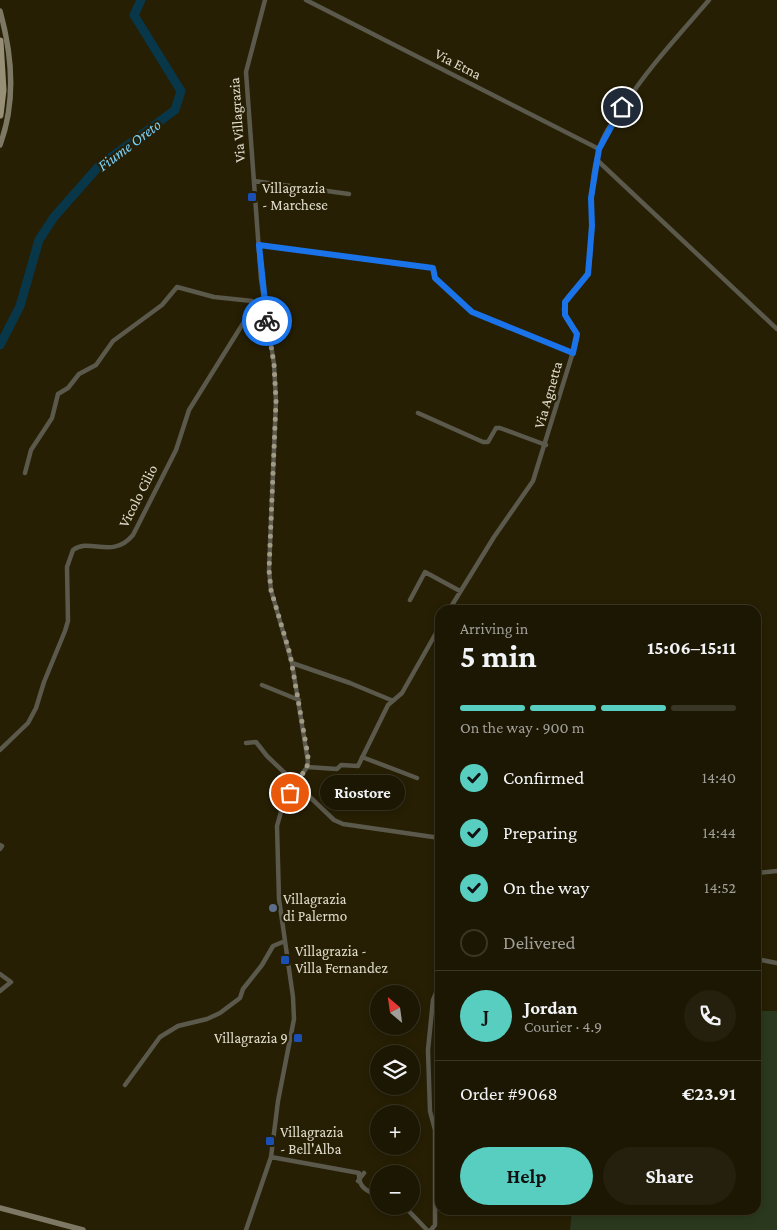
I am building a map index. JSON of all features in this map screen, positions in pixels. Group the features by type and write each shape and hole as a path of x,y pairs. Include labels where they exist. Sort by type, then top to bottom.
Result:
{"main road":[{"path":"0,11 12,79 9,113 0,145"},
{"path":"0,41 3,90 0,115"},
{"path":"0,1208 83,1230"}],"street":[{"name":"Via Villagrazia","path":"265,0 246,72 264,304 274,364 276,401 269,570 271,590 292,663 308,756 307,767"},
{"name":"Via Etna","path":"306,0 599,149"},
{"name":"Via Agnetta","path":"452,605 494,537 529,489 546,445 577,334 565,315 565,302 588,274 592,226 591,198 599,149 612,124 659,56 708,0"},
{"path":"597,160 777,329"},
{"name":"Via Villagrazia","path":"254,181 349,194"},
{"path":"259,245 433,268 435,278 472,312 573,353"},
{"path":"25,473 31,450 52,418 58,394 68,388 79,374 96,365 113,341 155,311 177,287 214,297 264,304"},
{"name":"Vicolo Cilio","path":"0,750 28,723 36,708 44,682 65,630 68,621 67,567 73,550 83,546 119,547 126,544 133,535 176,450 189,410 256,304"},
{"path":"418,414 483,442 488,442 496,428 500,428 546,445"},
{"path":"410,600 425,572 460,591"},
{"path":"246,1230 271,1157 276,1117 294,1019 279,899 277,826 281,807 307,767 337,769 341,765 355,767 391,700 402,692 435,635"},
{"path":"292,663 350,683 391,700"},
{"path":"262,685 299,700"},
{"path":"246,744 256,742 296,785 334,820 344,824 435,837"},
{"path":"362,757 417,778"},
{"path":"761,873 777,871"},
{"path":"125,1085 160,1037 178,1026 207,1019 240,998 243,989 274,946 285,941"},
{"path":"761,960 777,962"},
{"path":"0,974 11,982 0,991"},
{"path":"431,1230 435,1225 435,1130 430,1111 428,1050 435,995"},
{"path":"271,1157 359,1173 358,1181 366,1191 370,1192"},
{"path":"358,1181 364,1173"},
{"path":"413,1215 427,1230"},
{"path":"54,1230 56,1223"}],"green space":[{"path":"761,1011 777,1011 777,1230 570,1230 572,1215 761,1215"}],"waterway":[{"name":"Fiume Oreto","path":"0,345 20,306 39,240 54,217 99,166 175,110 181,91 134,15 141,0"}],"way so far":[{"path":"267,321 274,364 276,401 269,570 271,590 290,654 308,756 307,767 290,793"}],"place":[{"name":"Villagrazia - Marchese","path":"252,197"},
{"name":"Riostore","path":"290,793"},
{"name":"Villagrazia di Palermo","path":"273,908"},
{"name":"Villagrazia - Villa Fernandez","path":"285,960"},
{"name":"Villagrazia 9","path":"298,1038"},
{"name":"Villagrazia - Bell'Alba","path":"270,1141"}],"route":[{"path":"267,321 262,291 259,245 433,268 435,278 472,312 573,353 577,334 565,315 565,302 588,274 593,178 599,149 622,107"}]}
